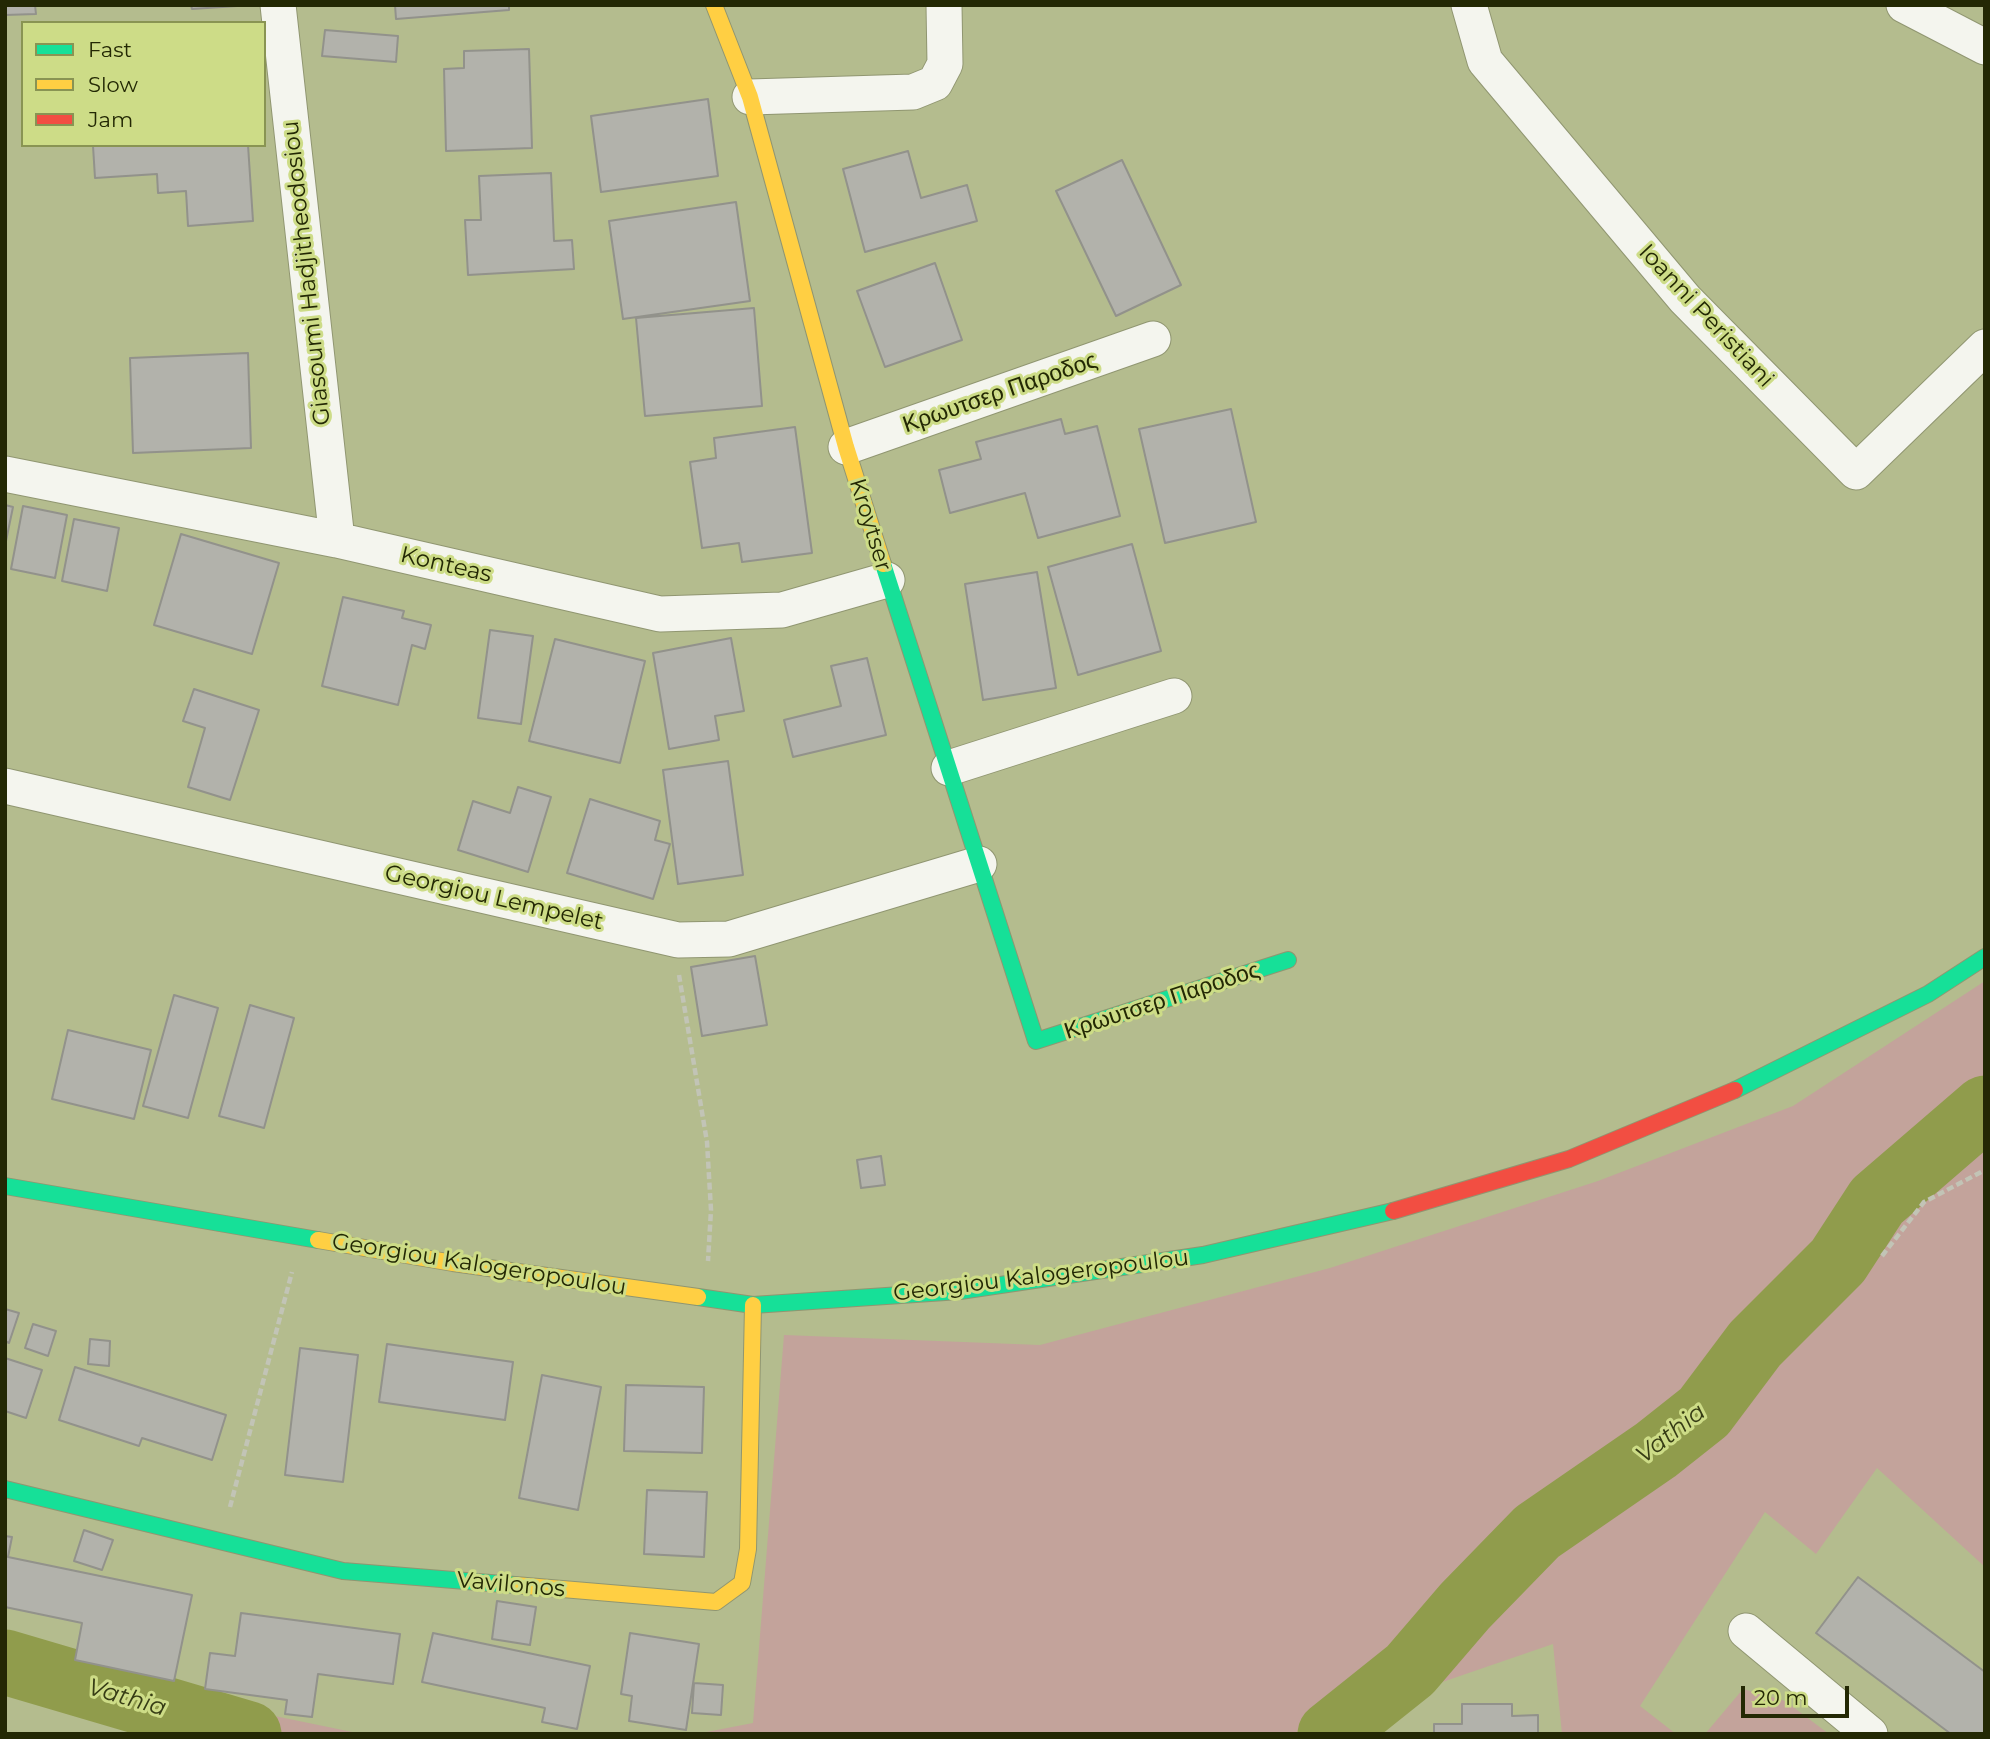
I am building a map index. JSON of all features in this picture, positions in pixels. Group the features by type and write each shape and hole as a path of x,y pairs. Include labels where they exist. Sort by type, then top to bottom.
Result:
{"street":[{"name":"Giasoumi Hadjitheodosiou","path":"278,5 337,540"},
{"name":"Kroytser","path":"714,5 750,97 846,447 1036,1041"},
{"path":"750,97 913,92 935,83 945,64 944,5"},
{"name":"Ioanni Peristiani","path":"1469,5 1485,61 1685,299 1856,472 1985,347"},
{"path":"1904,5 1985,47"},
{"name":"Κρωυτσερ Παροδος","path":"846,447 1153,339"},
{"name":"Konteas","path":"5,474 337,540 660,614 782,610 887,580"},
{"path":"949,768 1174,696"},
{"name":"Georgiou Lempelet","path":"5,786 674,940 729,939 979,864"},
{"name":"Georgiou Kalogeropoulou","path":"5,1185 453,1263 753,1305 960,1291 1203,1255 1420,1205 1569,1159 1736,1090 1928,994 1985,957"},
{"name":"Κρωυτσερ Παροδος","path":"1036,1041 1288,960"},
{"name":"Vavilonos","path":"5,1489 342,1571 716,1602 742,1584 748,1549 753,1305"},
{"path":"1746,1631 1870,1734"}],"path":[{"path":"674,940 707,1142 711,1210 706,1298"},
{"path":"1882,1256 1924,1202 1985,1170"},
{"path":"220,1541 302,1237"}],"shaded area":[{"path":"1985,981 1985,1567 1877,1468 1816,1554 1765,1512 1640,1706 1676,1734 1562,1734 1553,1644 1291,1734 696,1734 753,1723 784,1335 1040,1345 1330,1268 1598,1181 1793,1106"},
{"path":"1743,1689 1785,1701 1829,1734 1705,1734"},
{"path":"192,1699 362,1734 180,1734"}],"building":[{"path":"5,5 35,5 36,14 5,15"},
{"path":"191,5 237,5 237,6 192,9"},
{"path":"395,5 509,5 509,10 396,19"},
{"path":"325,30 398,36 396,62 322,56"},
{"path":"529,49 532,148 446,151 444,69 464,68 464,51"},
{"path":"708,99 718,176 601,192 591,116"},
{"path":"93,147 248,147 253,221 188,226 186,191 158,193 157,174 95,178"},
{"path":"908,151 921,198 967,185 977,221 865,252 843,169"},
{"path":"1122,160 1181,285 1116,316 1056,191"},
{"path":"551,173 554,241 572,240 574,269 468,275 465,220 481,220 479,176"},
{"path":"736,202 750,301 623,319 609,221"},
{"path":"935,263 962,340 885,367 857,291"},
{"path":"754,308 762,406 645,416 636,318"},
{"path":"248,353 251,448 133,453 130,358"},
{"path":"1231,409 1256,522 1165,543 1139,429"},
{"path":"1061,419 1065,434 1097,426 1120,516 1038,538 1025,493 950,513 939,470 981,459 976,442"},
{"path":"795,427 812,553 742,562 739,543 702,548 690,462 716,458 714,438"},
{"path":"5,505 13,507 5,546"},
{"path":"23,506 67,515 55,578 11,569"},
{"path":"74,519 119,528 107,591 62,581"},
{"path":"181,534 279,563 252,654 154,625"},
{"path":"1132,544 1161,651 1078,675 1048,567"},
{"path":"1037,572 1056,688 983,700 965,584"},
{"path":"343,597 404,611 402,618 431,625 425,649 412,645 398,705 322,686"},
{"path":"490,630 533,636 521,724 478,718"},
{"path":"731,638 744,711 715,716 719,740 669,749 653,653"},
{"path":"555,639 645,661 620,763 529,741"},
{"path":"867,658 886,735 793,757 784,720 841,706 831,666"},
{"path":"194,689 259,710 230,800 188,787 205,728 183,721"},
{"path":"728,761 743,875 678,884 663,770"},
{"path":"518,787 551,797 528,872 458,850 473,801 510,813"},
{"path":"590,799 660,821 655,840 670,844 653,899 567,873"},
{"path":"755,956 767,1025 702,1036 691,967"},
{"path":"174,995 218,1008 188,1118 143,1106"},
{"path":"250,1005 294,1018 264,1128 219,1116"},
{"path":"68,1030 151,1050 134,1119 52,1099"},
{"path":"881,1156 885,1185 861,1188 857,1160"},
{"path":"5,1309 19,1313 9,1343 5,1341"},
{"path":"33,1324 56,1331 48,1356 25,1348"},
{"path":"90,1339 110,1341 109,1366 88,1364"},
{"path":"387,1344 513,1362 505,1420 379,1402"},
{"path":"300,1348 358,1355 343,1482 285,1475"},
{"path":"5,1358 42,1370 26,1418 5,1411"},
{"path":"75,1367 226,1415 212,1460 142,1438 139,1446 59,1420"},
{"path":"542,1375 601,1387 578,1510 519,1498"},
{"path":"626,1385 704,1387 702,1453 624,1451"},
{"path":"647,1490 707,1492 704,1557 644,1554"},
{"path":"84,1530 113,1540 102,1570 74,1561"},
{"path":"5,1536 12,1537 8,1557 192,1595 174,1681 75,1660 82,1623 5,1607"},
{"path":"1858,1577 1985,1672 1985,1734 1951,1734 1816,1633"},
{"path":"497,1601 536,1607 530,1645 492,1639"},
{"path":"241,1613 400,1634 393,1684 318,1674 312,1717 285,1714 287,1700 205,1689 210,1653 235,1656"},
{"path":"433,1633 590,1666 577,1729 542,1722 545,1708 422,1682"},
{"path":"630,1633 699,1644 686,1730 629,1721 632,1696 621,1694"},
{"path":"694,1683 723,1685 721,1715 692,1713"},
{"path":"1462,1704 1512,1704 1512,1716 1538,1715 1538,1734 1434,1734 1434,1724 1462,1724"}],"waterway":[{"name":"Vathia","path":"1330,1734 1410,1670 1465,1606 1537,1532 1656,1450 1704,1412 1755,1344 1838,1261 1877,1201 1985,1108"},
{"name":"Vathia","path":"5,1662 249,1734"}],"traffic: fast":[{"path":"883,564 1036,1041 1288,960"},
{"path":"1735,1090 1928,994 1985,957"},
{"path":"5,1186 318,1240"},
{"path":"698,1297 753,1305 960,1291 1203,1255 1393,1211"},
{"path":"5,1489 343,1571 515,1585"}],"traffic: slow":[{"path":"714,5 750,97 846,447 883,564"},
{"path":"318,1240 453,1263 698,1297"},
{"path":"515,1585 716,1602 742,1583 748,1549 753,1305"}],"traffic: jam":[{"path":"1393,1211 1569,1159 1735,1090"}]}
